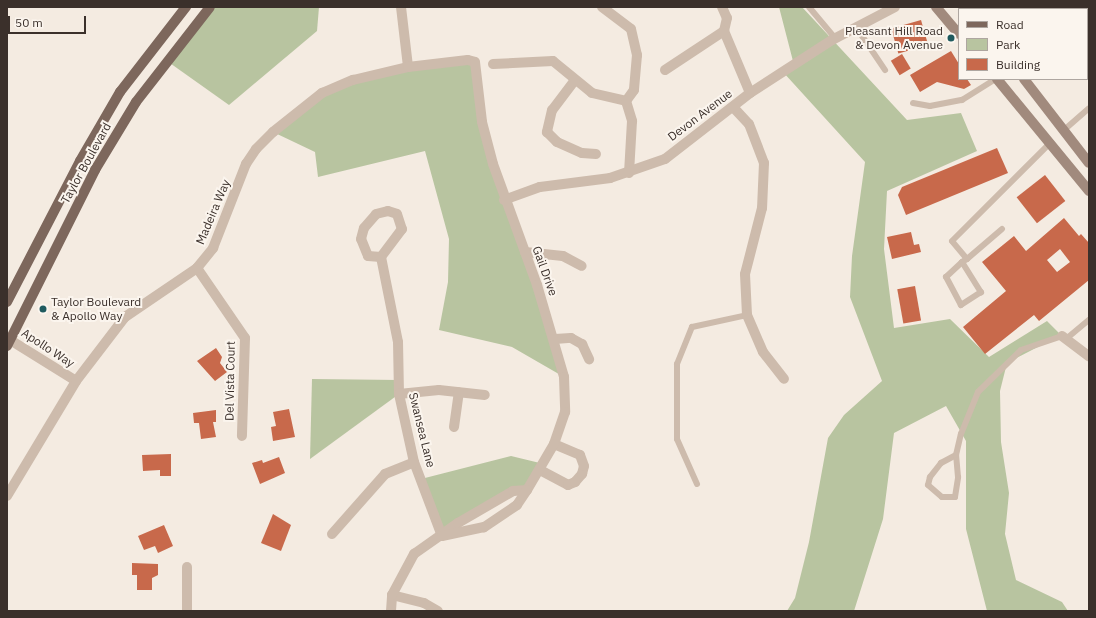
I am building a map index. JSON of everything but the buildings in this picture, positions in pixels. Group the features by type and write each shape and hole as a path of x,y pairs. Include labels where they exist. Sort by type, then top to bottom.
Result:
{"main road":[{"name":"Taylor Boulevard","path":"7,302 80,161 120,92 186,7"},
{"name":"Taylor Boulevard","path":"8,341 95,170 136,102 210,7"},
{"path":"936,7 958,33"},
{"path":"998,80 1051,142 1089,191"},
{"path":"1025,80 1089,163"}],"street":[{"path":"401,7 408,67"},
{"path":"602,7 630,29 637,55 634,90 626,101"},
{"path":"722,7 727,18 724,31 750,94"},
{"name":"Devon Avenue","path":"504,200 540,187 610,178 629,173 665,159 750,94 835,38 890,8"},
{"path":"664,70 724,31"},
{"name":"Madeira Way","path":"7,496 76,381 125,317 197,268 213,248 246,164 268,138 322,93 353,80 408,67 468,60"},
{"name":"Gail Drive","path":"442,536 484,527 517,505 540,470 554,444 566,412 564,377 555,339 525,252 504,200 482,122 475,62 468,60"},
{"path":"493,64 553,61 592,93 626,101"},
{"path":"575,80 552,110 547,132 557,142 576,150 596,154"},
{"path":"626,101 632,121 629,173"},
{"path":"733,108 749,124 764,163 762,208 745,274 747,315 762,352 784,379"},
{"path":"388,211 397,214 402,229 381,256 368,256 362,239 364,228 376,214 388,211"},
{"path":"525,252 563,256 582,266"},
{"name":"Swansea Lane","path":"381,256 398,342 399,394 414,462 442,536"},
{"name":"Del Vista Court","path":"197,268 245,338 242,436"},
{"path":"555,339 571,338 582,344 589,359"},
{"path":"1064,338 1089,356"},
{"name":"Apollo Way","path":"8,341 76,381"},
{"path":"399,394 439,390 485,395"},
{"path":"454,427 459,392"},
{"path":"540,470 568,485 574,482 582,474 580,455 554,444"},
{"path":"332,534 385,474 414,462"},
{"name":"Gail Drive","path":"391,611 392,595 414,554 442,536 458,523 513,491 527,490"},
{"path":"187,567 187,611"},
{"path":"392,595 424,603 438,611"}],"lane":[{"path":"809,7 835,38"},
{"path":"856,27 885,70"},
{"path":"913,103 930,106 962,100 995,80"},
{"path":"1064,130 1089,108"},
{"path":"1002,229 964,261 946,277 961,305 981,292 964,261 952,241 1051,142"},
{"path":"696,484 678,439 677,364 692,326 747,315"},
{"path":"956,455 941,463 930,477 928,485 942,497 955,497 958,477 956,455 961,434 978,392 1021,350 1064,338 1089,320"}],"green space":[{"path":"210,7 319,7 317,31 229,105 167,61"},
{"path":"779,7 802,7 907,120 961,113 977,151 887,191 884,249 894,328 950,319 989,357 1047,321 1061,335 1007,363 1000,391 1001,442 1009,493 1005,534 1016,580 1062,602 1068,611 987,611 966,529 966,441 946,406 894,433 883,519 854,611 787,611 795,598 809,542 828,438 844,415 882,381 850,297 852,256 865,162 783,72 794,65"},
{"path":"475,62 482,122 564,377 512,347 439,330 448,282 449,239 425,151 318,177 315,152 273,132 322,93 408,67"},
{"path":"312,379 399,380 399,394 310,459"},
{"path":"511,456 544,464 527,490 513,491 442,536 421,479"}],"place":[{"name":"Pleasant Hill Road & Devon Avenue","path":"951,38"},
{"name":"Taylor Boulevard & Apollo Way","path":"43,309"}]}
